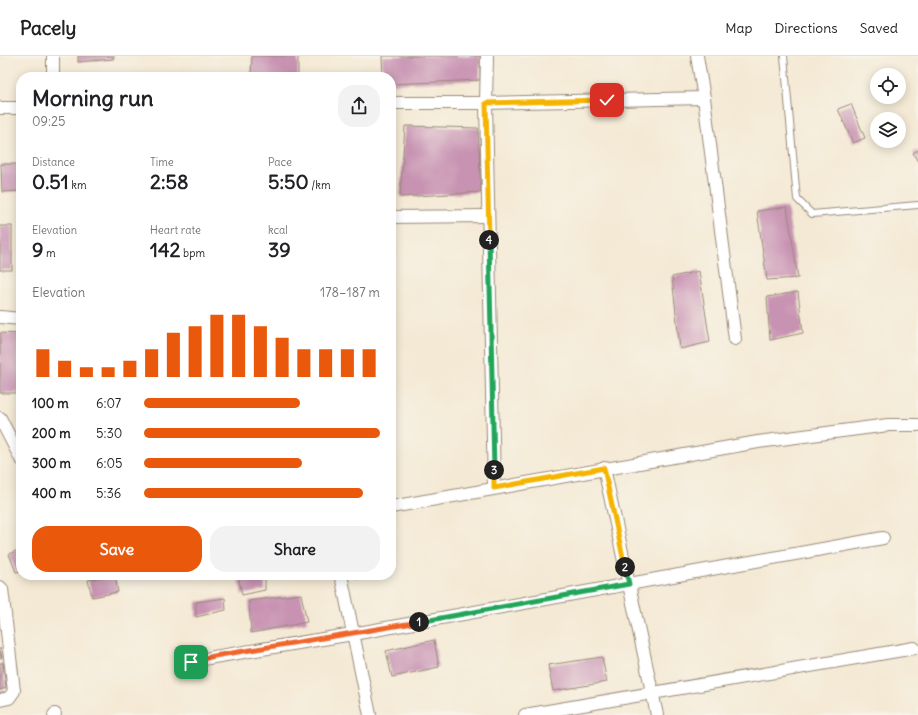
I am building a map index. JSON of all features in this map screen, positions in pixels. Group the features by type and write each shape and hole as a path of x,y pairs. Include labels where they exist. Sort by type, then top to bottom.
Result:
{"street":[{"path":"53,56 53,72"},
{"path":"487,56 486,103 494,488"},
{"path":"697,56 704,98 736,339"},
{"path":"396,103 486,103 704,98"},
{"path":"0,108 16,108"},
{"path":"396,216 488,216"},
{"path":"0,317 16,319"},
{"path":"0,418 16,448"},
{"path":"396,506 604,468 758,442 888,425 918,425"},
{"path":"604,468 657,715"},
{"path":"191,662 214,656 353,634 883,538"},
{"path":"342,580 370,715"},
{"path":"0,586 2,588 14,691 9,698 0,700"},
{"path":"525,715 914,648"}],"lane":[{"path":"784,56 797,199 812,214 918,205"}],"building":[{"path":"78,56 114,56 113,59 78,62"},
{"path":"252,56 298,56 298,72 251,72"},
{"path":"382,56 480,56 480,80 396,84 396,72 383,72"},
{"path":"851,104 865,138 853,143 838,109"},
{"path":"405,126 478,128 481,192 400,197"},
{"path":"918,150 918,162 913,153"},
{"path":"1,164 16,164 16,191 2,192"},
{"path":"787,207 798,278 767,280 757,211"},
{"path":"0,226 12,226 12,270 0,270"},
{"path":"699,271 710,342 680,349 672,277"},
{"path":"798,292 803,333 770,340 767,297"},
{"path":"0,333 16,334 16,393 0,393"},
{"path":"16,551 16,572 9,554"},
{"path":"88,580 116,580 118,592 92,597"},
{"path":"239,580 265,580 265,590 242,595"},
{"path":"301,594 307,622 251,633 249,601"},
{"path":"225,598 226,610 196,617 196,602"},
{"path":"434,640 439,667 392,677 386,651"},
{"path":"602,657 607,682 553,691 548,665"},
{"path":"0,663 3,663 6,688 0,690"}],"route":[{"path":"191,662 214,656 353,634 629,584 604,468 494,488 486,103 607,100"}]}
